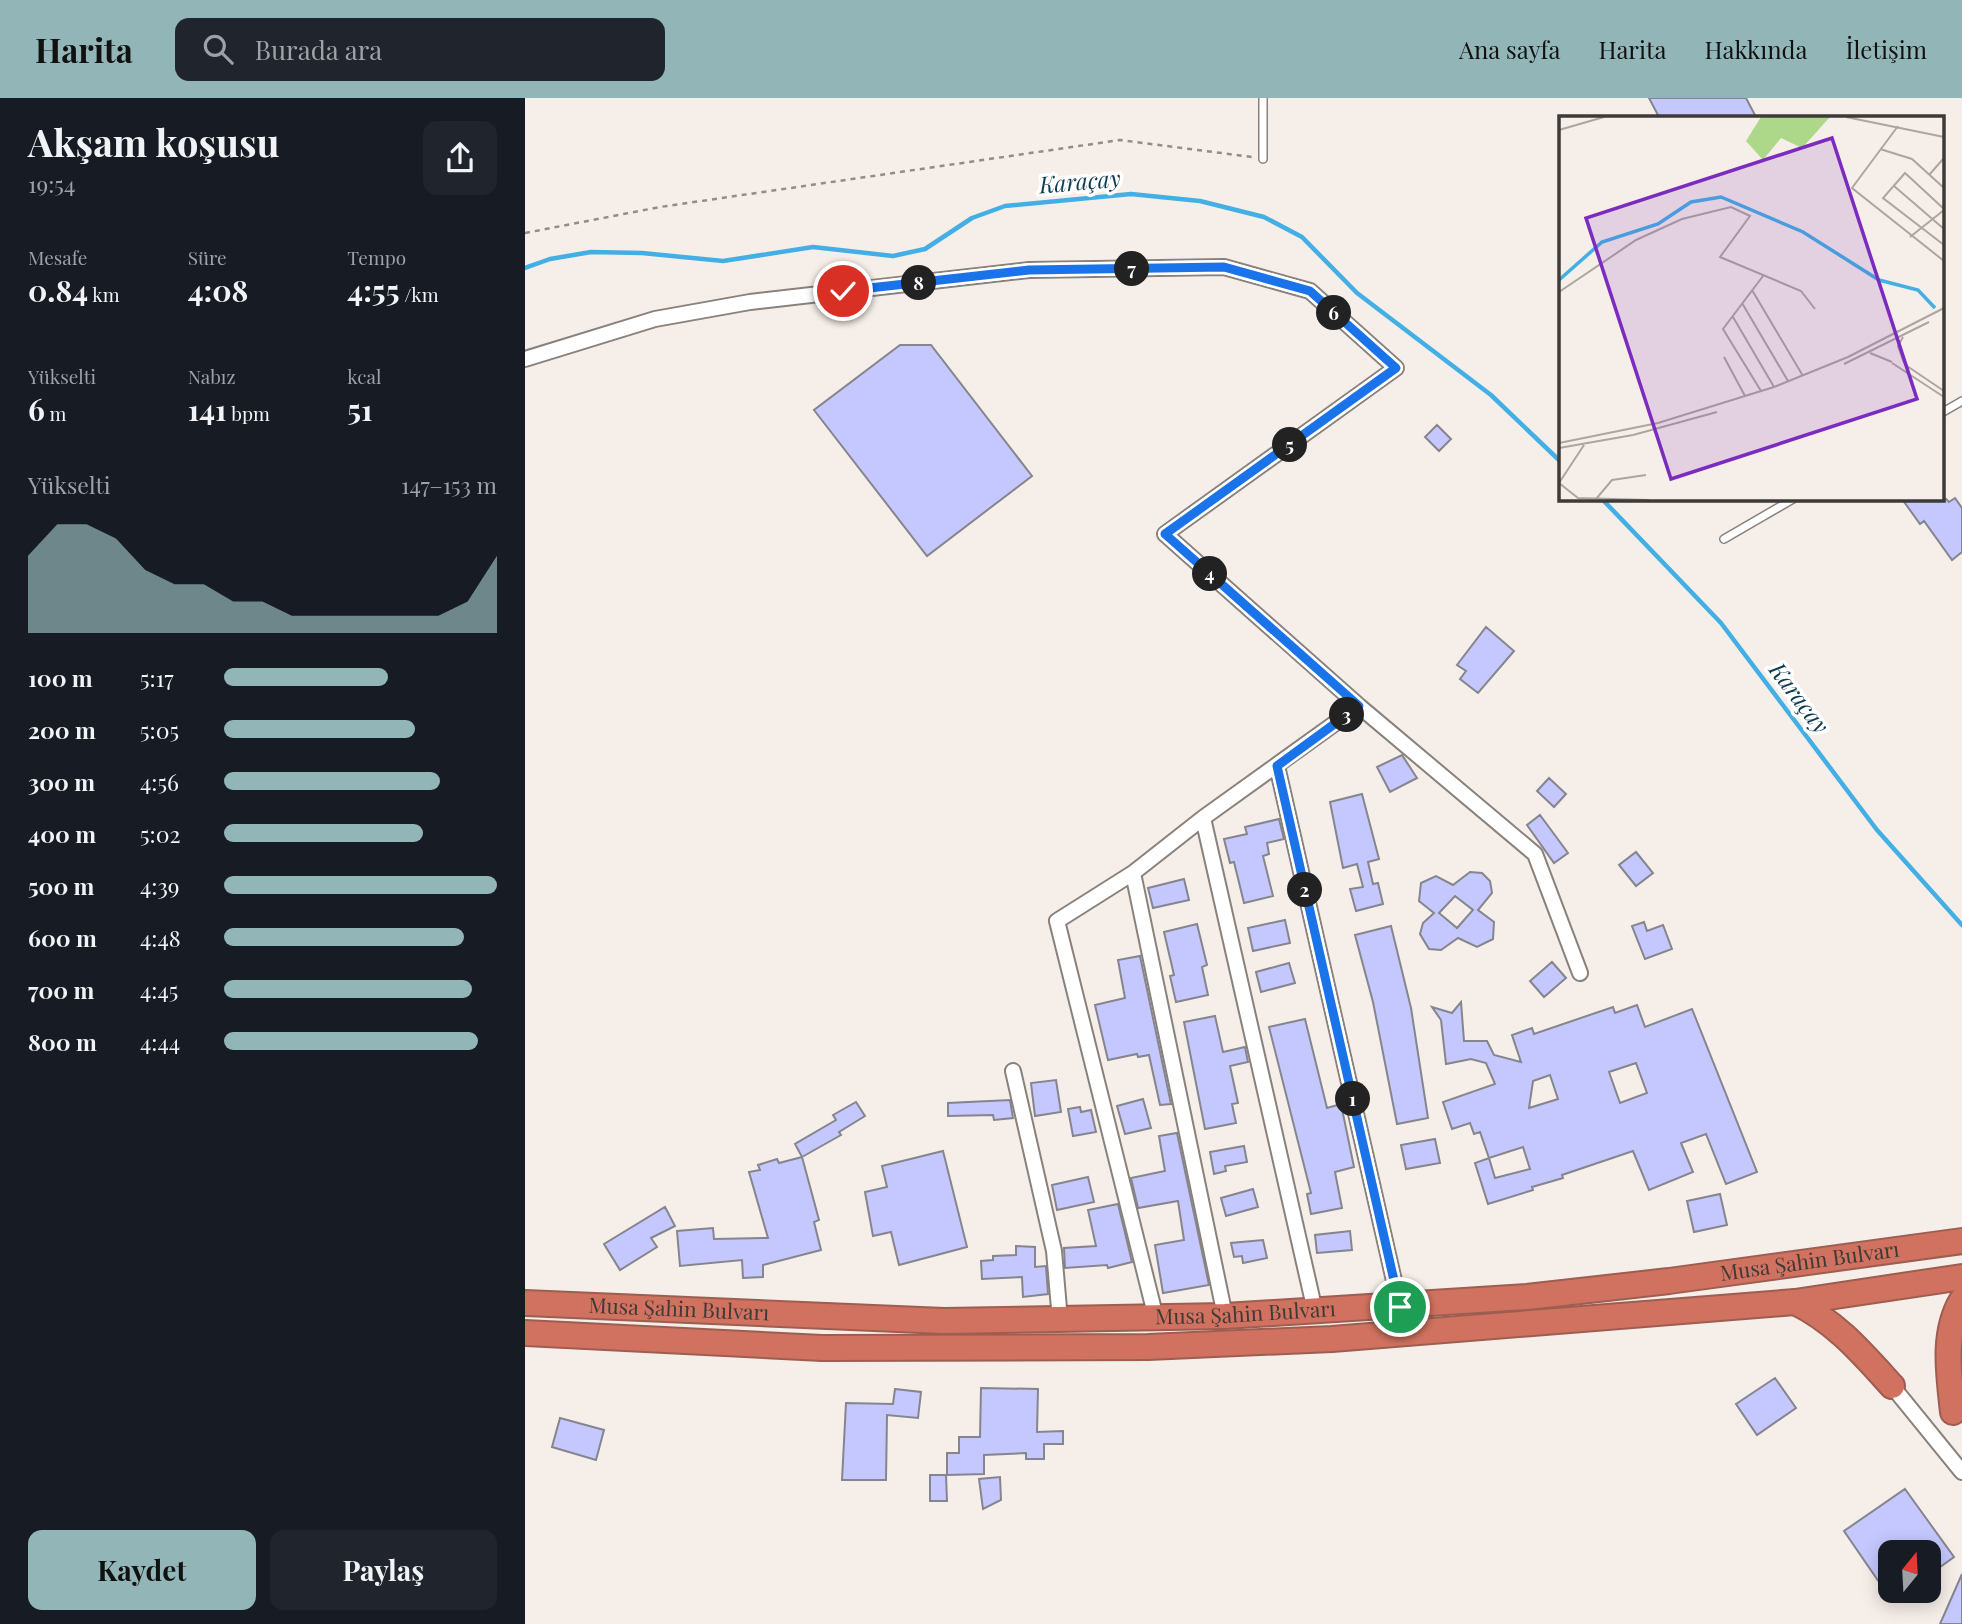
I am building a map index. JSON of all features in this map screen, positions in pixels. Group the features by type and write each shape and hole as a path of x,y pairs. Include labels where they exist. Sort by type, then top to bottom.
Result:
{"highway":[{"name":"Musa Şahin Bulvarı","path":"525,1303 836,1318 1059,1320 1225,1317 1400,1307 1669,1282 1962,1241"},
{"name":"Musa Şahin Bulvarı","path":"525,1333 822,1348 1148,1347 1332,1339 1795,1302 1962,1277"},
{"path":"1958,1418 1948,1362 1955,1311 1962,1300"},
{"path":"1795,1302 1816,1312 1843,1333 1892,1386"}],"street":[{"path":"525,359 655,319 750,302 1029,270 1224,267 1310,291 1396,368 1165,534 1359,706 1535,854 1580,973"},
{"path":"1156,1318 1057,921 1133,873 1203,818 1359,706"},
{"path":"1277,766 1400,1307"},
{"path":"1203,818 1315,1311"},
{"path":"1133,873 1225,1317"},
{"path":"1013,1071 1054,1251 1059,1320"},
{"path":"1892,1386 1962,1472"}],"lane":[{"path":"1263,98 1263,159"},
{"path":"1945,411 1962,401"},
{"path":"1724,539 1791,500"}],"path":[{"path":"525,233 660,207 1120,140 1263,159"}],"building":[{"path":"1649,98 1746,98 1755,116 1658,116"},
{"path":"900,345 931,345 1032,476 927,556 814,410"},
{"path":"1437,425 1451,439 1439,451 1425,437"},
{"path":"1955,498 1962,508 1962,552 1952,560 1924,521 1920,524 1903,500 1946,499 1949,502"},
{"path":"1486,627 1514,651 1478,693 1460,679 1466,671 1457,665"},
{"path":"1402,755 1417,778 1390,792 1377,767"},
{"path":"1549,778 1566,794 1554,807 1537,791"},
{"path":"1362,794 1379,859 1368,862 1373,884 1378,883 1383,904 1356,911 1350,889 1363,887 1357,864 1343,868 1330,802"},
{"path":"1540,815 1568,853 1554,863 1527,825"},
{"path":"1279,819 1284,839 1267,843 1269,854 1263,856 1273,896 1244,903 1234,862 1230,863 1224,839 1247,834 1245,827"},
{"path":"1636,852 1653,873 1636,886 1619,865"},
{"path":"1470,872 1482,873 1490,881 1492,893 1478,910 1494,922 1493,939 1477,947 1458,938 1441,950 1429,949 1420,934 1423,923 1434,913 1419,901 1421,883 1436,876 1453,885","holes":["1455,896 1473,910 1457,928 1439,913"]},
{"path":"1184,879 1189,900 1153,908 1148,888"},
{"path":"1285,920 1290,943 1253,951 1248,928"},
{"path":"1644,922 1647,931 1663,925 1672,949 1645,959 1632,926"},
{"path":"1197,924 1207,965 1202,967 1208,995 1176,1002 1170,976 1174,975 1164,932"},
{"path":"1391,926 1411,1008 1428,1118 1397,1124 1373,1002 1355,935"},
{"path":"1140,956 1171,1104 1160,1105 1149,1055 1138,1057 1137,1054 1108,1060 1095,1005 1125,998 1118,960"},
{"path":"1552,962 1566,978 1544,997 1530,981"},
{"path":"1289,963 1295,983 1261,992 1256,972"},
{"path":"1461,1002 1464,1041 1487,1041 1494,1055 1521,1062 1512,1035 1532,1028 1534,1034 1613,1007 1615,1013 1637,1005 1645,1027 1692,1009 1757,1172 1726,1184 1706,1134 1681,1143 1693,1172 1649,1190 1633,1151 1562,1175 1563,1178 1532,1187 1533,1190 1488,1204 1475,1163 1489,1158 1480,1132 1474,1134 1470,1123 1452,1129 1443,1102 1495,1084 1486,1063 1471,1059 1446,1064 1441,1020 1432,1007 1452,1013","holes":["1636,1063 1647,1093 1620,1103 1609,1072","1550,1075 1558,1099 1529,1108 1533,1081","1523,1147 1530,1169 1495,1178 1489,1158"]},
{"path":"1215,1016 1223,1052 1245,1047 1248,1062 1230,1066 1238,1103 1232,1104 1236,1123 1205,1129 1184,1022"},
{"path":"1305,1019 1327,1108 1341,1104 1354,1167 1335,1172 1342,1208 1311,1214 1307,1194 1311,1193 1269,1027"},
{"path":"1056,1080 1061,1112 1035,1116 1031,1083"},
{"path":"1143,1099 1151,1128 1125,1134 1117,1106"},
{"path":"1010,1100 1013,1118 994,1120 993,1115 948,1116 948,1103"},
{"path":"856,1102 865,1116 839,1132 841,1135 802,1157 795,1144 836,1120 833,1115"},
{"path":"1080,1107 1081,1112 1091,1110 1096,1132 1073,1136 1068,1109"},
{"path":"1177,1133 1209,1285 1163,1293 1155,1245 1184,1240 1178,1201 1138,1208 1131,1178 1165,1171 1159,1136"},
{"path":"1435,1139 1440,1163 1406,1169 1401,1145"},
{"path":"1244,1146 1247,1162 1225,1166 1226,1171 1214,1174 1210,1152"},
{"path":"943,1151 967,1247 899,1265 891,1232 873,1236 865,1192 887,1187 882,1166"},
{"path":"802,1157 819,1220 814,1222 821,1250 763,1265 763,1277 743,1278 742,1260 680,1266 677,1231 713,1228 714,1239 768,1238 749,1172 760,1170 758,1165 777,1159 779,1163"},
{"path":"1088,1177 1094,1202 1057,1210 1052,1185"},
{"path":"1253,1189 1258,1207 1226,1216 1221,1198"},
{"path":"1720,1194 1727,1225 1694,1232 1687,1201"},
{"path":"1118,1204 1132,1262 1108,1268 1107,1265 1065,1268 1064,1248 1096,1246 1088,1210"},
{"path":"665,1207 675,1226 651,1238 657,1247 620,1270 604,1244"},
{"path":"1350,1231 1352,1250 1317,1253 1315,1235"},
{"path":"1263,1240 1267,1258 1243,1263 1242,1256 1234,1257 1231,1243"},
{"path":"1016,1246 1035,1247 1035,1267 1046,1266 1048,1294 1023,1297 1022,1277 982,1279 981,1261 993,1260 993,1256 1016,1255"},
{"path":"1775,1378 1796,1408 1757,1435 1736,1404"},
{"path":"981,1388 1038,1389 1037,1432 1063,1431 1063,1444 1044,1444 1044,1459 1026,1459 1026,1453 984,1455 984,1474 947,1475 947,1453 959,1453 959,1437 980,1437"},
{"path":"895,1389 921,1392 918,1418 887,1415 886,1480 842,1480 846,1403 893,1404"},
{"path":"560,1418 604,1430 596,1460 552,1447"},
{"path":"930,1475 946,1475 947,1501 930,1501"},
{"path":"1000,1477 1001,1500 983,1509 979,1479"},
{"path":"1905,1489 1954,1557 1941,1566 1941,1540 1878,1540 1878,1581 1844,1531"},
{"path":"1962,1574 1962,1624 1940,1624"}],"waterway":[{"name":"Karaçay","path":"525,268 550,259 591,252 642,253 723,261 813,247 893,256 925,249 972,218 1005,206 1131,194 1200,201 1264,217 1302,237 1357,293 1491,395 1559,460"},
{"name":"Karaçay","path":"1603,500 1721,623 1877,830 1962,925"}],"route":[{"path":"843,291 1029,270 1224,267 1310,291 1396,368 1165,534 1359,706 1277,766 1400,1307"}]}
